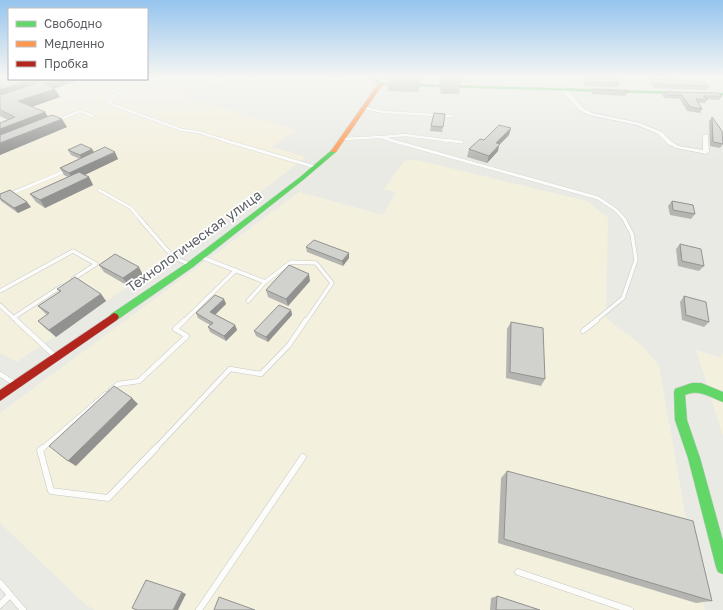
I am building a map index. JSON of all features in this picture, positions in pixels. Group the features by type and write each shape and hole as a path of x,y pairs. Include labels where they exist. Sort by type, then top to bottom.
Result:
{"street":[{"path":"578,105 581,109 591,114 638,124 660,133 670,143 678,147 706,152 706,135"},
{"name":"Технологическая улица","path":"0,396 190,265 315,168 332,153 366,108"},
{"path":"723,397 706,389 692,386 679,392 681,420 694,458 723,567"}],"lane":[{"path":"115,105 182,130 198,132 315,168"},
{"path":"366,108 383,112 452,116"},
{"path":"51,123 80,111 93,116"},
{"path":"342,139 405,135 462,142"},
{"path":"381,137 563,187 598,198 616,210 624,219 632,234 636,260 623,298 583,331"},
{"path":"0,198 71,169"},
{"path":"99,190 131,208 173,257 190,265"},
{"path":"0,291 73,251 96,264 71,281"},
{"path":"200,256 265,282"},
{"path":"236,270 175,329 187,336 139,381 118,384 40,450 50,491 108,498 230,369 261,374 289,345 332,283 316,264 291,262 265,282 248,301"},
{"path":"13,318 64,285"},
{"path":"0,305 56,357"},
{"path":"0,374 16,384"},
{"path":"199,610 303,457"},
{"path":"518,572 630,610"},
{"path":"0,583 23,610"},
{"path":"0,605 10,595"}],"shaded area":[{"path":"0,105 215,105 297,130 272,147 306,157 204,235 17,362 0,353"},
{"path":"417,160 587,201 608,218 606,318 641,345 659,365 687,525 705,610 95,610 86,605 0,523 0,413 299,192 383,215 396,192 384,189 404,161"},
{"path":"696,350 721,358 723,352 723,436"}],"building":[{"path":"0,105 29,105 45,112 0,129 0,123 15,117 0,110"},
{"path":"689,105 700,105 702,109 690,107"},
{"path":"434,113 445,114 443,127 431,126"},
{"path":"52,115 62,119 0,143 0,135"},
{"path":"712,117 722,131 723,144 713,142"},
{"path":"499,125 511,128 496,143 500,144 489,156 469,149 480,139 484,140"},
{"path":"81,144 92,149 80,155 68,150"},
{"path":"105,147 115,152 69,173 60,168"},
{"path":"79,172 89,177 40,200 30,194"},
{"path":"10,190 27,202 14,208 0,198 0,194"},
{"path":"672,201 693,205 695,214 673,210"},
{"path":"314,240 349,253 342,261 306,247"},
{"path":"680,244 701,249 704,266 682,261"},
{"path":"115,254 139,267 123,278 99,265"},
{"path":"289,265 309,274 286,299 266,290"},
{"path":"75,277 101,294 49,330 38,321 49,313 38,306 61,291 57,289"},
{"path":"215,295 224,299 210,312 235,325 224,336 208,327 213,323 196,313"},
{"path":"684,296 706,302 709,322 686,315"},
{"path":"279,305 291,310 266,337 254,331"},
{"path":"511,322 543,328 545,379 510,372"},
{"path":"114,386 132,398 68,461 49,446"},
{"path":"507,471 693,521 712,601 504,539"},
{"path":"146,580 182,592 173,610 137,610 132,608"},
{"path":"497,596 540,610 496,610"},
{"path":"219,597 255,610 214,610"}],"traffic: fast":[{"path":"114,317 190,265 301,179 334,151"},
{"path":"723,397 711,391 697,387 679,392 681,420 694,458 723,567"}],"traffic: slow":[{"path":"334,151 366,105"}],"traffic: jam":[{"path":"0,396 114,317"}]}
